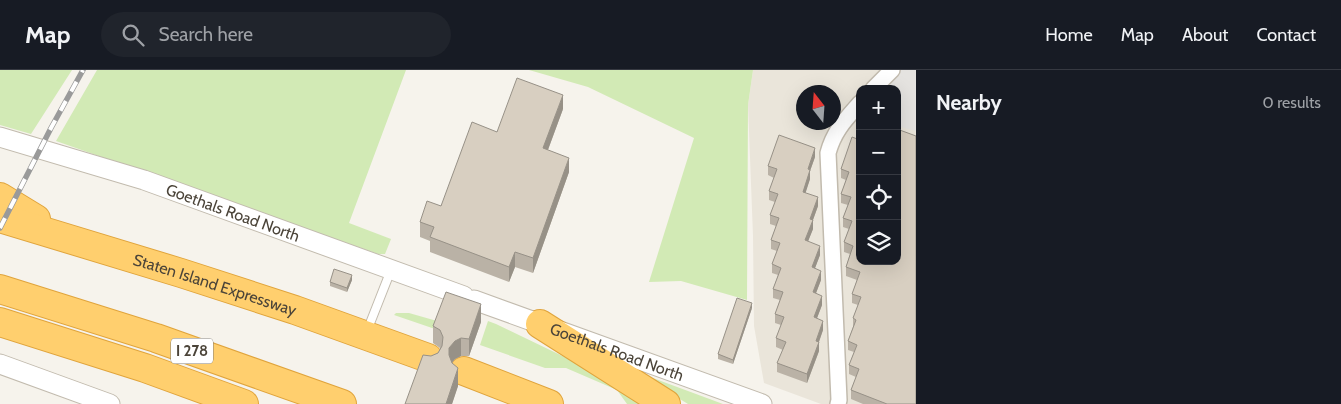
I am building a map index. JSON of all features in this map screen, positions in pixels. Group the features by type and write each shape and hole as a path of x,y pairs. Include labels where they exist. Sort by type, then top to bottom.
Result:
{"highway":[{"path":"0,196 64,237"},
{"name":"Staten Island Expressway","path":"0,218 295,310 428,358"},
{"name":"I 278","path":"0,289 190,350 342,404"},
{"path":"0,322 145,368 244,404"},
{"path":"540,324 666,404"},
{"path":"464,371 549,404"}],"street":[{"path":"877,85 892,70"},
{"path":"838,404 828,153 831,139 856,107"},
{"name":"Goethals Road North","path":"0,137 144,180 762,404"},
{"path":"0,364 110,404"}],"lane":[{"path":"366,336 391,270"}],"shaded area":[{"path":"753,70 916,70 916,404 821,404 764,383 754,326 748,105"},
{"path":"899,70 916,70 916,131 901,127 901,85 884,85"}],"green space":[{"path":"0,70 72,70 31,134 0,125"},
{"path":"97,70 406,70 349,223 391,239 385,254 378,254 56,141"},
{"path":"529,70 753,70 748,105 747,300 681,281 649,282 694,138 588,87"},
{"path":"396,313 409,313 437,321 435,329 394,315"},
{"path":"488,321 606,377 650,404 627,404 617,390 566,368 545,368 480,345"},
{"path":"634,371 723,404 688,404"}],"building":[{"path":"517,78 563,95 543,148 569,158 533,258 515,252 509,267 430,237 434,227 420,222 427,201 441,206 472,122 497,132"},
{"path":"901,130 916,136 916,404 887,404 851,390 859,369 849,365 857,345 848,341 856,320 853,318 861,297 852,294 860,272 846,267 853,246 844,242 852,221 843,218 851,197 841,194 849,172 841,169 852,137 856,138 856,265 901,265"},
{"path":"779,135 815,148 803,192 818,197 810,219 813,220 805,240 820,246 812,267 821,271 813,292 822,296 814,317 823,321 816,341 819,342 807,374 777,363 786,342 776,338 784,317 775,314 783,292 773,289 781,268 772,264 780,243 771,240 779,218 770,215 778,194 769,191 777,169 768,166"},
{"path":"334,269 352,275 347,288 330,282"},
{"path":"446,292 481,304 469,339 461,338 455,341 449,348 452,363 458,368 446,404 405,404 423,355 431,356 438,353 442,346 443,337 440,330 433,326"},
{"path":"737,298 752,303 733,360 718,354"}],"railway":[{"path":"0,228 83,70"}]}
